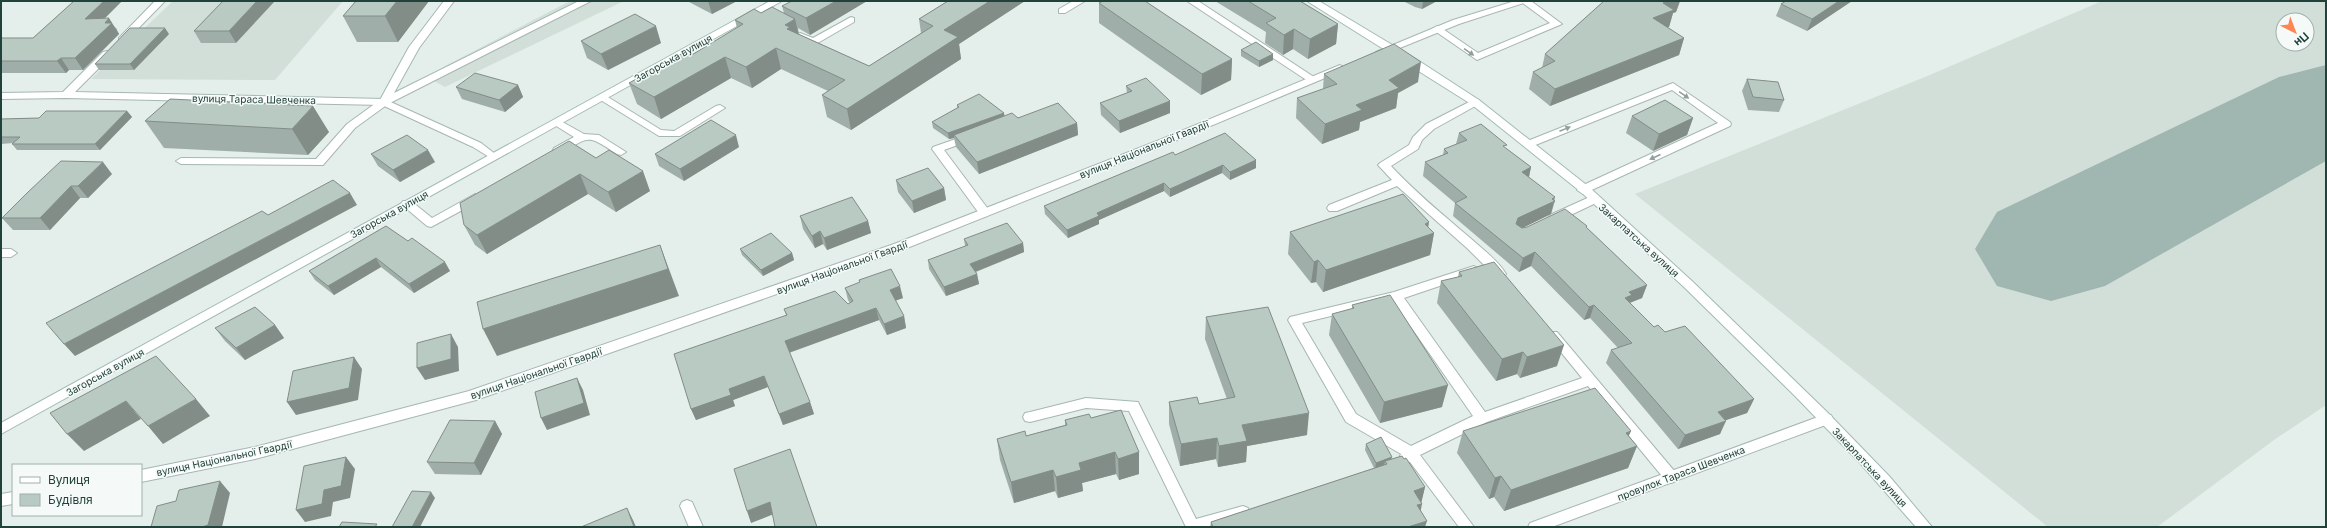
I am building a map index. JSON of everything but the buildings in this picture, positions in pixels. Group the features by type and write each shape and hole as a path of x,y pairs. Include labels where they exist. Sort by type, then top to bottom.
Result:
{"street":[{"path":"66,95 160,1"},
{"path":"384,102 414,47 449,1"},
{"path":"181,162 319,163 351,126 384,102 586,1"},
{"name":"Загорська вулиця","path":"1,429 406,204 777,1"},
{"path":"1062,10 1080,1"},
{"path":"1192,1 1312,79"},
{"name":"Закарпатська вулиця","path":"1312,1 1391,48 1475,102 1529,144 1594,199 1671,268 1826,419 1925,527"},
{"path":"1370,56 1437,30 1525,1 1557,24 1477,57 1437,30"},
{"path":"756,12 769,19"},
{"path":"794,32 813,42 851,20"},
{"name":"вулиця Національної Гвардії","path":"142,476 263,451 471,396 794,284 985,213 1166,141 1348,64"},
{"path":"1529,144 1673,86 1726,124 1583,190"},
{"name":"вулиця Тараса Шевченка","path":"1,96 66,95 384,102 477,146 494,157"},
{"path":"603,97 659,133 676,134 720,108"},
{"path":"1475,102 1424,130 1414,147 1384,165 1398,182 1492,264 1507,282"},
{"path":"557,122 582,137"},
{"path":"980,133 937,149 985,213"},
{"path":"547,157 582,137 596,137 621,152"},
{"path":"1333,208 1398,182"},
{"path":"406,204 431,223 485,192"},
{"path":"1541,225 1594,199"},
{"path":"1468,527 1411,453 1351,418 1294,320 1396,296 1492,264"},
{"path":"1396,296 1482,418"},
{"path":"1547,328 1592,380 1671,477"},
{"path":"1398,466 1411,453 1482,418 1592,380"},
{"path":"1030,417 1086,403 1133,406 1193,527 1260,508"},
{"name":"провулок Тараса Шевченка","path":"1545,526 1826,419"},
{"path":"1,500 12,498"},
{"path":"687,506 696,527"}],"shaded area":[{"path":"173,1 343,1 275,80 91,79"},
{"path":"570,1 624,1 445,87 430,79 445,66"},
{"path":"2102,1 2326,1 2326,405 2274,440 2157,527 2048,527 1635,194 1925,77"}],"runway":[{"path":"2051,249 2326,106"}]}
